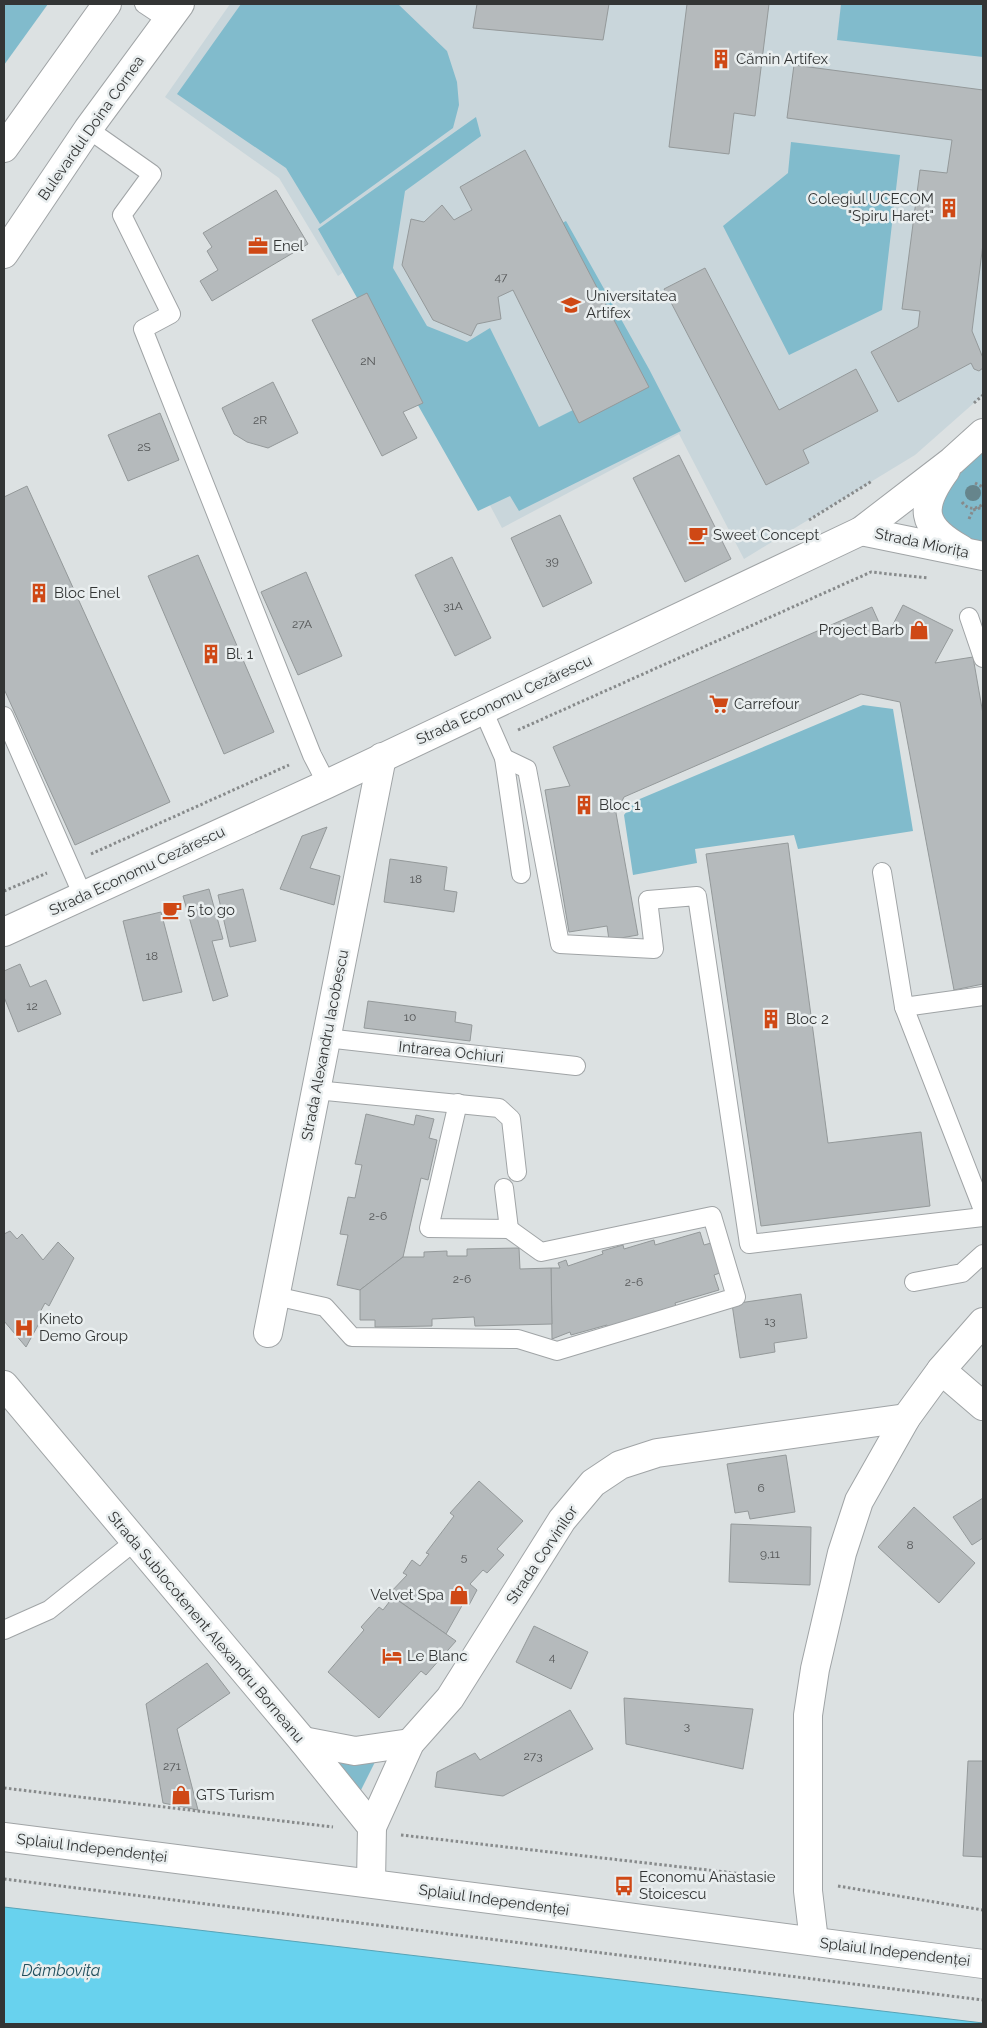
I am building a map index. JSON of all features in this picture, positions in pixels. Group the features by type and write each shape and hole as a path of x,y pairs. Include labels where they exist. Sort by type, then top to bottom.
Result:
{"street":[{"path":"4,148 107,4"},
{"name":"Bulevardul Doina Cornea","path":"4,254 88,130 174,12"},
{"name":"Strada Economu Cezărescu","path":"4,932 327,784 861,531 952,461 983,432"},
{"path":"952,461 932,490 927,514 931,526 943,539 976,555"},
{"name":"Strada Miorița","path":"861,531 976,555"},
{"name":"Strada Alexandru Iacobescu","path":"268,1333 382,757"},
{"path":"814,1942 809,1882 808,1715 815,1669 842,1553 858,1501 906,1418 941,1370 983,1322"},
{"path":"941,1370 983,1406"},
{"name":"Strada Sublocotenent Alexandru Borneanu","path":"4,1385 303,1741 372,1829"},
{"name":"Strada Corvinilor","path":"372,1829 410,1743 450,1698 562,1520 593,1483 620,1465 656,1453 906,1418"},
{"path":"303,1741 356,1751 410,1743"},
{"path":"371,1882 372,1829"},
{"name":"Splaiul Independenței","path":"4,1837 371,1882 580,1912 983,1964"}],"lane":[{"path":"144,4 174,12"},
{"path":"88,130 152,174 122,215 170,314 143,329 312,755 327,784"},
{"path":"969,617 983,658"},
{"path":"483,710 504,758 521,874"},
{"path":"4,716 83,896"},
{"path":"504,758 526,769 560,944 654,949 648,900 697,896 749,1244 983,1217"},
{"path":"882,872 904,1007 983,1210"},
{"path":"904,1007 983,996"},
{"name":"Intrarea Ochiuri","path":"326,1038 576,1066"},
{"path":"316,1090 499,1108 511,1119 518,1172"},
{"path":"275,1296 325,1307 352,1337 518,1339 557,1351 736,1297 712,1216 541,1252 509,1229 429,1228 458,1104"},
{"path":"504,1188 509,1229"},
{"path":"914,1282 962,1272 983,1254"},
{"path":"4,1630 49,1610 134,1542"}],"path":[{"path":"970,407 983,395"},
{"path":"806,522 873,481"},
{"path":"971,482 983,487"},
{"path":"961,498 964,504 970,508 977,508 983,504"},
{"path":"496,740 871,572 936,579"},
{"path":"4,892 312,755"},
{"path":"4,1788 372,1829 809,1882 983,1910"},
{"path":"4,1879 983,2000"}],"shaded area":[{"path":"4,4 48,4 4,65"},
{"name":"Universitatea Artifex","path":"230,4 983,4 983,395 915,455 744,559 679,434 502,528 360,260 338,276 279,178 165,97"},
{"path":"241,4 398,4 447,51 457,82 459,105 453,128 320,224 286,168 177,94"},
{"path":"841,4 983,4 983,57 837,40"},
{"path":"476,117 481,136 405,191 393,268 427,326 467,342 490,328 539,427 631,381 551,229 566,221 649,369 681,431 519,511 510,496 478,511 318,229"},
{"path":"791,142 900,155 882,310 789,355 723,226 788,173"},
{"path":"983,447 983,544 970,542 940,528 941,490"},
{"path":"863,705 893,709 913,831 798,849 794,835 695,849 697,863 633,875 624,815 635,801"},
{"path":"334,1761 375,1762 360,1792"}],"water":[{"name":"Dâmbovița","path":"4,1907 983,2023 983,2024 4,2024"}],"building":[{"path":"477,4 609,4 603,40 473,28"},
{"name":"Cămin Artifex","path":"687,4 769,4 755,116 734,113 729,154 669,147"},
{"name":"Colegiul UCECOM \"Spiru Haret\"","path":"794,65 983,90 983,244 972,331 983,358 983,368 979,371 974,369 971,363 898,402 871,352 918,327 920,311 902,309 920,170 947,173 952,140 787,118"},
{"path":"525,150 649,387 579,423 513,290 498,297 501,319 477,324 471,336 433,320 402,265 411,219 424,222 442,205 454,220 472,210 460,187"},
{"name":"Enel","path":"276,190 308,244 212,301 200,281 218,270 207,251 212,247 203,233"},
{"path":"705,268 779,410 856,369 878,411 803,450 809,463 766,485 664,289"},
{"path":"367,293 423,403 403,412 417,438 382,456 312,320"},
{"path":"273,382 298,433 268,448 247,442 234,434 222,408"},
{"path":"160,413 179,460 128,481 108,435"},
{"path":"679,455 731,559 685,582 633,478"},
{"name":"Bloc Enel","path":"27,486 170,802 75,845 4,689 4,497"},
{"path":"560,515 592,583 543,607 511,538"},
{"name":"Bl. 1","path":"198,555 274,732 224,754 148,576"},
{"path":"452,557 491,638 455,656 415,575"},
{"path":"306,572 342,656 298,675 261,592"},
{"name":"Bloc 1","path":"903,605 953,630 935,663 973,657 983,714 983,984 954,990 900,702 861,694 624,797 616,813 638,935 609,940 607,926 569,932 545,790 570,786 553,747 872,607 886,638"},
{"path":"327,827 310,868 340,876 334,905 280,889 302,836"},
{"name":"Bloc 2","path":"788,843 828,1143 921,1132 930,1206 761,1226 706,854"},
{"path":"390,859 447,867 444,890 457,892 454,912 384,902"},
{"path":"209,889 223,939 212,941 228,996 213,1001 183,896"},
{"path":"243,889 256,941 230,947 218,895"},
{"path":"161,912 182,992 143,1001 123,921"},
{"path":"20,964 30,987 46,980 61,1014 18,1032 4,997 4,971"},
{"path":"368,1001 456,1012 455,1022 472,1025 470,1041 364,1028"},
{"path":"366,1114 414,1125 416,1115 434,1119 429,1138 437,1140 428,1180 421,1178 403,1257 360,1290 337,1285 348,1235 340,1234 348,1197 355,1198 362,1165 355,1164"},
{"path":"10,1231 17,1239 22,1234 43,1260 58,1242 74,1258 49,1306 45,1303 38,1316 42,1318 26,1347 4,1321 4,1234"},
{"path":"700,1232 704,1245 711,1243 720,1273 714,1275 719,1290 675,1303 677,1310 609,1330 607,1325 571,1335 570,1332 552,1339 551,1268 560,1268 558,1263 566,1260 568,1266 603,1254 602,1251 623,1245 624,1249 654,1240 655,1245"},
{"path":"519,1248 520,1269 551,1268 552,1324 475,1326 474,1317 432,1319 432,1326 375,1327 375,1320 360,1320 360,1290 403,1257 424,1257 424,1252 447,1251 447,1256 467,1256 467,1249"},
{"path":"801,1294 807,1338 774,1343 775,1352 740,1358 732,1304"},
{"path":"786,1455 795,1512 750,1519 748,1511 735,1513 727,1464"},
{"path":"479,1481 523,1521 497,1549 504,1555 487,1573 483,1570 470,1584 477,1590 469,1605 464,1602 446,1634 389,1594 407,1575 403,1573 412,1560 420,1566 429,1554 426,1553 454,1516 450,1513"},
{"path":"983,1498 983,1538 972,1545 953,1517"},
{"path":"914,1507 975,1563 939,1603 878,1547"},
{"path":"731,1524 811,1527 810,1585 729,1582"},
{"name":"Le Blanc","path":"393,1597 456,1641 426,1675 421,1671 379,1718 328,1672 364,1630 361,1627 379,1607 383,1610"},
{"path":"534,1626 588,1652 571,1689 516,1662"},
{"path":"207,1663 230,1693 177,1729 198,1810 163,1803 146,1704"},
{"path":"624,1698 753,1709 743,1769 626,1744"},
{"path":"570,1710 593,1749 503,1796 435,1787 437,1772 475,1753 480,1760"},
{"path":"968,1761 983,1761 983,1857 963,1856"}],"place":[{"name":"Cămin Artifex","path":"721,59"},
{"name":"Colegiul UCECOM \"Spiru Haret\"","path":"949,208"},
{"name":"Enel","path":"258,246"},
{"name":"Universitatea Artifex","path":"571,305"},
{"name":"Sweet Concept","path":"698,535"},
{"name":"Bloc Enel","path":"39,593"},
{"name":"Project Barb","path":"919,630"},
{"name":"Bl. 1","path":"211,654"},
{"name":"Carrefour","path":"719,704"},
{"name":"Bloc 1","path":"584,805"},
{"name":"5 to go","path":"172,910"},
{"name":"Bloc 2","path":"771,1019"},
{"name":"Kineto Demo Group","path":"24,1328"},
{"name":"Velvet Spa","path":"459,1595"},
{"name":"Le Blanc","path":"392,1656"},
{"name":"GTS Turism","path":"181,1795"},
{"name":"Economu Anastasie Stoicescu","path":"624,1886"}]}
